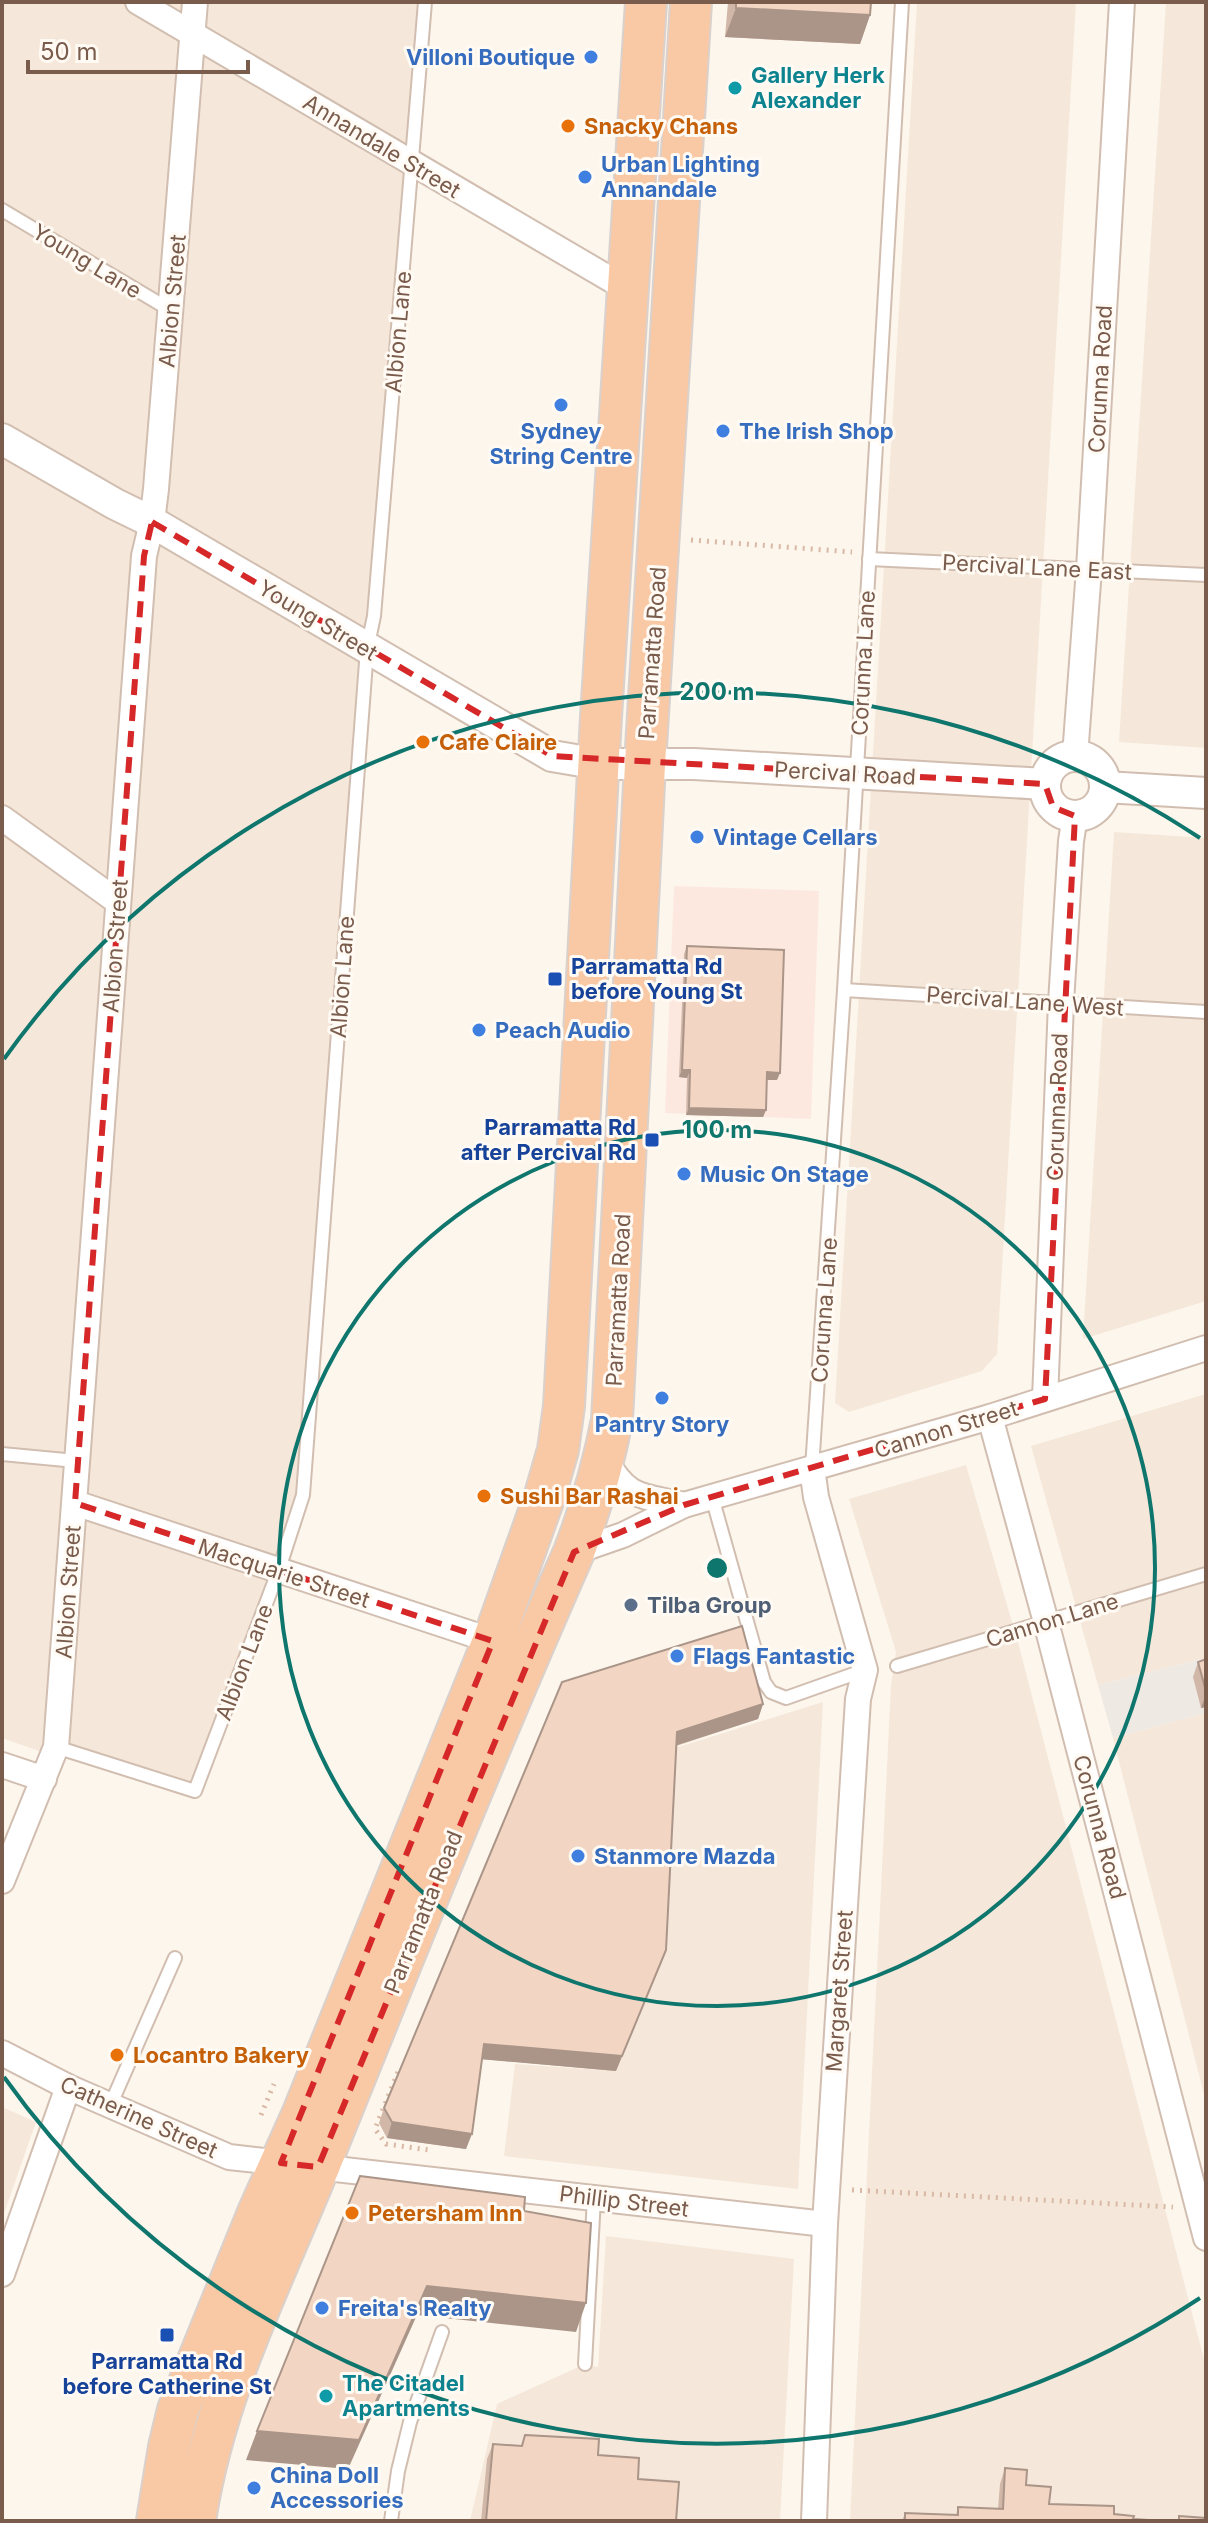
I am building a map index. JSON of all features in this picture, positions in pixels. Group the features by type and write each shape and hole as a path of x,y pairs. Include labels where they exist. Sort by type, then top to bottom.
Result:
{"highway":[{"name":"Parramatta Road","path":"195,2521 200,2484 225,2392 300,2165 493,1641 558,1450 564,1406 599,764 646,2"},
{"name":"Parramatta Road","path":"157,2521 178,2410 218,2309 300,2165 424,1908 574,1552 594,1502 605,1459 612,1420 645,764 691,2"}],"street":[{"name":"Annandale Street","path":"138,2 627,289"},
{"name":"Albion Street","path":"2,1881 56,1747 144,556 152,522 172,311 195,2"},
{"name":"Corunna Road","path":"1075,756 1122,2"},
{"name":"Young Street","path":"2,439 152,522 552,756 599,764 645,764"},
{"path":"1075,756 1091,760 1099,767 1105,787 1096,807 1075,816 1066,815 1053,807 1047,798 1045,784 1047,774 1055,763 1075,756"},
{"name":"Percival Road","path":"645,764 694,764 1045,784"},
{"path":"1105,787 1206,793"},
{"name":"Corunna Road","path":"1045,1399 1061,1003 1075,816"},
{"path":"2,818 118,902"},
{"name":"Cannon Street","path":"574,1552 623,1535 684,1505 990,1417 1206,1348"},
{"name":"Corunna Road","path":"990,1417 1206,2238"},
{"name":"Cannon Street","path":"605,1459 617,1481 632,1493 684,1505"},
{"name":"Margaret Street","path":"812,1468 816,1497 865,1670 858,1699 827,2189 814,2521"},
{"name":"Macquarie Street","path":"75,1503 493,1641"},
{"path":"2,1765 44,1779"},
{"name":"Catherine Street","path":"2,2053 68,2087 229,2157 300,2165"},
{"path":"2,2274 68,2087"},
{"name":"Phillip Street","path":"300,2165 825,2224"}],"lane":[{"name":"Albion Lane","path":"56,1747 195,1791 278,1572 303,1495 367,649 374,616 414,165 425,2"},
{"name":"Corunna Lane","path":"812,1468 844,990 902,2"},
{"name":"Young Lane","path":"2,210 172,311"},
{"name":"Percival Lane East","path":"869,556 1206,575"},
{"name":"Percival Lane West","path":"844,990 1206,1012"},
{"path":"2,1454 76,1461"},
{"path":"712,1497 764,1682 771,1692 786,1698 865,1670"},
{"name":"Cannon Lane","path":"897,1666 1206,1574"},
{"path":"110,2106 175,1958"},
{"path":"585,2364 594,2198"},
{"path":"391,2521 398,2471 410,2422 442,2332"}],"path":[{"path":"659,537 869,556"},
{"path":"398,2072 375,2129 386,2144 440,2151"},
{"path":"827,2189 1198,2208"}],"highlighted area":[{"path":"152,522 552,756 1045,784 1053,807 1075,816 1045,1399 684,1505 574,1552 318,2167 281,2163 493,1641 75,1503 144,556"}],"shaded area":[{"path":"2,2 425,2 303,1495 195,1791 57,1747 53,1756 2,1738"},
{"path":"917,2 1076,2 997,1354 982,1371 849,1412 835,1403"},
{"path":"1166,2 1206,2 1206,748 1119,742"},
{"path":"1114,832 1206,838 1206,1301 1083,1339"},
{"path":"674,886 819,891 811,1119 665,1113"},
{"path":"1206,1394 1206,1658 1098,1685 1031,1446"},
{"path":"966,1465 1019,1646 1206,2367 1206,2521 850,2521 891,1685 896,1652 849,1499"},
{"path":"1206,1658 1206,1713 1113,1738 1098,1685"},
{"path":"823,1702 798,2189 504,2156 515,2064 616,2071 672,1749"},
{"path":"1206,1713 1206,2102 1113,1738"},
{"path":"2,2107 36,2122 2,2219"},
{"path":"606,2236 794,2259 780,2521 470,2521 497,2404 585,2364 598,2367"}],"building":[{"path":"736,2 871,2 870,15 736,8"},
{"path":"687,946 784,950 780,1073 767,1072 766,1110 689,1108 690,1070 682,1070"},
{"name":"Stanmore Mazda","path":"742,1626 763,1704 677,1732 666,1950 622,2056 484,2044 472,2134 392,2122 384,2108 562,1682"},
{"path":"1206,1659 1206,1691 1198,1662"},
{"name":"The Citadel Apartments","path":"360,2176 525,2197 524,2211 591,2223 586,2303 427,2286 359,2440 257,2431"},
{"path":"525,2435 599,2439 598,2455 639,2458 638,2479 679,2482 676,2521 486,2521 493,2444 522,2446"},
{"path":"1005,2468 1027,2470 1026,2485 1051,2487 1049,2504 1114,2506 1114,2514 1164,2521 905,2521 905,2513 958,2515 958,2507 1003,2509"},
{"path":"1179,2516 1206,2518 1206,2521 1179,2521"}],"place":[{"name":"Villoni Boutique","path":"591,57"},
{"name":"Gallery Herk Alexander","path":"735,88"},
{"name":"Snacky Chans","path":"568,126"},
{"name":"Urban Lighting Annandale","path":"585,177"},
{"name":"Sydney String Centre","path":"561,405"},
{"name":"The Irish Shop","path":"723,431"},
{"name":"Cafe Claire","path":"423,742"},
{"name":"Vintage Cellars","path":"697,837"},
{"name":"Parramatta Rd before Young St","path":"555,979"},
{"name":"Peach Audio","path":"479,1030"},
{"name":"Parramatta Rd after Percival Rd","path":"652,1140"},
{"name":"Music On Stage","path":"684,1174"},
{"name":"Pantry Story","path":"662,1398"},
{"name":"Sushi Bar Rashai","path":"484,1496"},
{"name":"Tilba Group","path":"631,1605"},
{"name":"Flags Fantastic","path":"677,1656"},
{"name":"Stanmore Mazda","path":"578,1856"},
{"name":"Locantro Bakery","path":"117,2055"},
{"name":"Petersham Inn","path":"352,2213"},
{"name":"Freita's Realty","path":"322,2308"},
{"name":"Parramatta Rd before Catherine St","path":"167,2335"},
{"name":"The Citadel Apartments","path":"326,2396"},
{"name":"China Doll Accessories","path":"254,2488"}]}
